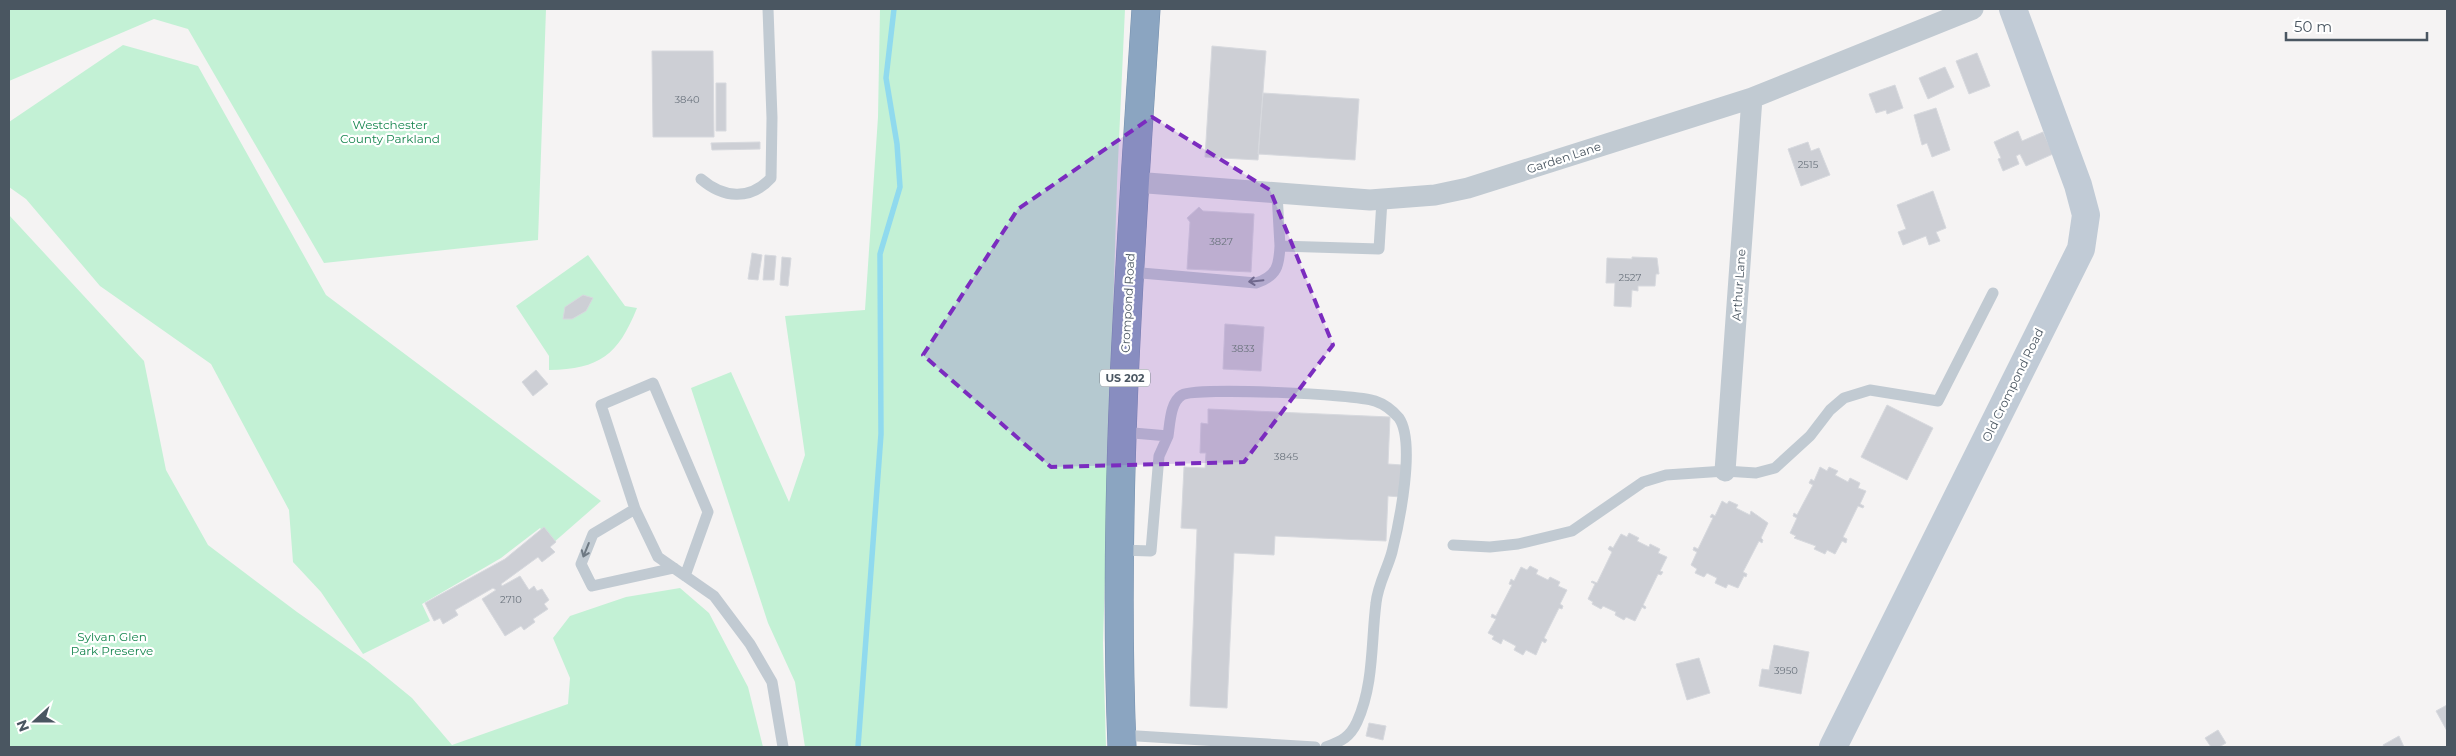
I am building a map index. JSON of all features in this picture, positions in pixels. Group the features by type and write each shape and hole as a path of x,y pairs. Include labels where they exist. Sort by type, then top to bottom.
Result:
{"highway":[{"name":"Crompond Road","path":"1121,741 1119,550 1122,432 1134,182 1146,9"}],"street":[{"name":"Garden Lane","path":"1134,182 1382,200 1435,195 1468,188 1752,98 1973,9"},
{"name":"Old Crompond Road","path":"1833,747 2080,249 2086,215 2078,185 2013,9"},
{"name":"Arthur Lane","path":"1725,471 1752,98"}],"lane":[{"path":"701,179 721,192 736,196 749,194 762,188 771,178 772,118 768,9"},
{"path":"1130,272 1256,282 1268,279 1275,270 1279,259 1277,193"},
{"path":"1280,246 1379,249 1382,200"},
{"path":"1453,545 1490,547 1548,538 1572,531 1643,482 1666,475 1725,471 1756,473 1775,468 1810,436 1830,410 1844,398 1870,390 1938,401 1993,293"},
{"path":"685,576 708,512 653,383 601,405 635,509 658,557 685,576 714,596 750,644 772,682 783,747"},
{"path":"1119,550 1151,551 1159,456 1168,436 1174,405 1181,395 1194,391 1275,392 1374,400 1391,410 1400,420 1406,438 1404,501 1391,554 1380,581 1365,700 1356,723 1344,740 1326,747"},
{"path":"1122,432 1168,436"},
{"path":"635,509 593,534 581,564 592,586 674,568"},
{"path":"1121,741 1315,747"}],"highlighted area":[{"path":"1152,117 1270,190 1333,345 1244,462 1051,467 923,355 1018,209"}],"green space":[{"name":"Westchester County Parkland","path":"9,9 546,9 538,240 324,263 188,29 154,19 9,81"},
{"path":"880,9 1125,9 1117,183 1103,643 1106,747 805,747 795,682 768,623 691,388 731,372 789,502 805,455 785,316 865,310 878,117"},
{"path":"123,45 198,66 326,295 601,501 553,543 540,528 501,558 422,604 430,621 363,654 321,592 293,562 289,510 211,364 100,286 26,199 9,187 9,122"},
{"name":"Sylvan Glen Park Preserve","path":"9,215 144,361 166,470 208,545 297,612 368,662 412,698 452,745 568,704 570,678 553,638 570,616 626,597 680,588 709,613 748,687 763,747 9,747"},
{"path":"588,255 625,306 637,308 622,337 605,356 582,366 549,370 549,356 516,306"}],"building":[{"path":"1212,46 1266,51 1258,160 1205,157"},
{"path":"652,51 713,51 714,137 653,137"},
{"path":"1977,53 1990,86 1969,94 1956,61"},
{"path":"1945,67 1954,87 1928,99 1919,78"},
{"path":"716,83 726,83 726,131 716,131"},
{"path":"1895,85 1903,108 1887,114 1886,110 1876,113 1869,94"},
{"path":"1263,93 1359,99 1355,160 1258,154"},
{"path":"1936,108 1950,150 1932,157 1927,143 1922,145 1914,115"},
{"path":"2018,131 2022,141 2043,132 2053,154 2026,166 2020,154 2016,156 2019,164 2003,171 1998,159 2001,158 1994,142"},
{"path":"760,142 760,149 712,150 711,143"},
{"path":"1808,142 1811,151 1819,148 1830,175 1801,186 1788,149"},
{"path":"1933,191 1946,228 1936,232 1940,241 1929,245 1926,236 1903,245 1898,232 1906,229 1897,205"},
{"path":"1199,207 1203,211 1254,214 1251,272 1187,269 1190,222 1187,218"},
{"path":"752,253 762,255 758,280 748,279"},
{"path":"765,255 776,256 774,280 763,280"},
{"path":"782,257 791,258 788,286 780,285"},
{"path":"1632,257 1657,258 1659,274 1656,274 1655,286 1638,286 1638,291 1632,290 1631,307 1614,306 1615,283 1606,283 1607,258 1632,259"},
{"path":"583,295 593,298 586,311 572,319 563,319 565,307"},
{"path":"1225,324 1264,327 1261,371 1223,369"},
{"path":"536,370 548,384 533,396 522,382"},
{"path":"1887,405 1933,428 1907,480 1861,457"},
{"path":"1208,409 1390,417 1388,464 1402,465 1401,497 1388,496 1386,541 1275,536 1274,555 1234,553 1227,708 1190,706 1197,529 1181,528 1184,467 1205,468 1206,453 1200,453 1201,423 1208,424"},
{"path":"1820,467 1827,471 1829,467 1838,471 1835,475 1848,482 1850,478 1860,483 1858,488 1866,491 1860,504 1864,506 1863,508 1858,506 1843,537 1847,539 1846,543 1842,541 1835,554 1827,550 1825,554 1814,549 1816,546 1794,538 1796,536 1790,533 1797,518 1793,516 1794,513 1797,515 1813,485 1809,483 1811,479 1814,481"},
{"path":"1722,501 1727,504 1729,501 1738,505 1736,508 1750,515 1751,511 1768,523 1761,538 1763,540 1762,543 1759,541 1743,572 1747,574 1746,577 1744,576 1738,588 1728,584 1726,588 1715,583 1717,578 1707,573 1704,577 1695,573 1697,569 1691,565 1697,552 1693,550 1694,547 1698,549 1713,518 1710,517 1712,514 1715,516"},
{"path":"544,527 556,542 550,547 555,552 542,562 538,557 501,584 502,586 520,576 529,590 534,586 537,591 542,589 549,600 544,604 548,609 533,619 535,622 524,630 521,626 505,636 482,599 496,590 493,588 455,610 458,615 443,624 440,618 434,621 425,603 505,559"},
{"path":"1629,533 1639,538 1637,541 1649,547 1650,544 1660,549 1658,553 1667,557 1660,571 1663,572 1661,575 1658,574 1643,605 1646,607 1645,609 1642,607 1635,621 1626,617 1624,620 1615,615 1616,612 1603,606 1601,609 1592,604 1593,602 1588,599 1595,584 1591,582 1597,583 1612,552 1608,549 1610,546 1613,548 1621,534 1627,537"},
{"path":"1530,566 1538,570 1536,574 1548,580 1550,577 1560,582 1558,586 1567,590 1560,604 1563,606 1562,609 1559,608 1544,638 1547,640 1545,643 1542,641 1536,655 1526,650 1523,655 1514,650 1516,646 1503,639 1501,644 1492,639 1494,636 1488,633 1496,619 1491,617 1492,614 1496,616 1512,585 1509,584 1511,579 1514,581 1521,567 1527,570"},
{"path":"1774,645 1809,652 1801,694 1759,686 1762,669 1769,670"},
{"path":"1699,658 1710,693 1687,700 1676,664"},
{"path":"2447,705 2447,731 2436,711"},
{"path":"1369,723 1386,726 1383,740 1366,736"},
{"path":"2218,730 2226,743 2219,747 2211,747 2205,738"},
{"path":"2399,736 2404,747 2384,747 2383,745"}],"waterway":[{"path":"858,747 881,434 880,254 900,187 897,144 886,78 894,9"}]}
